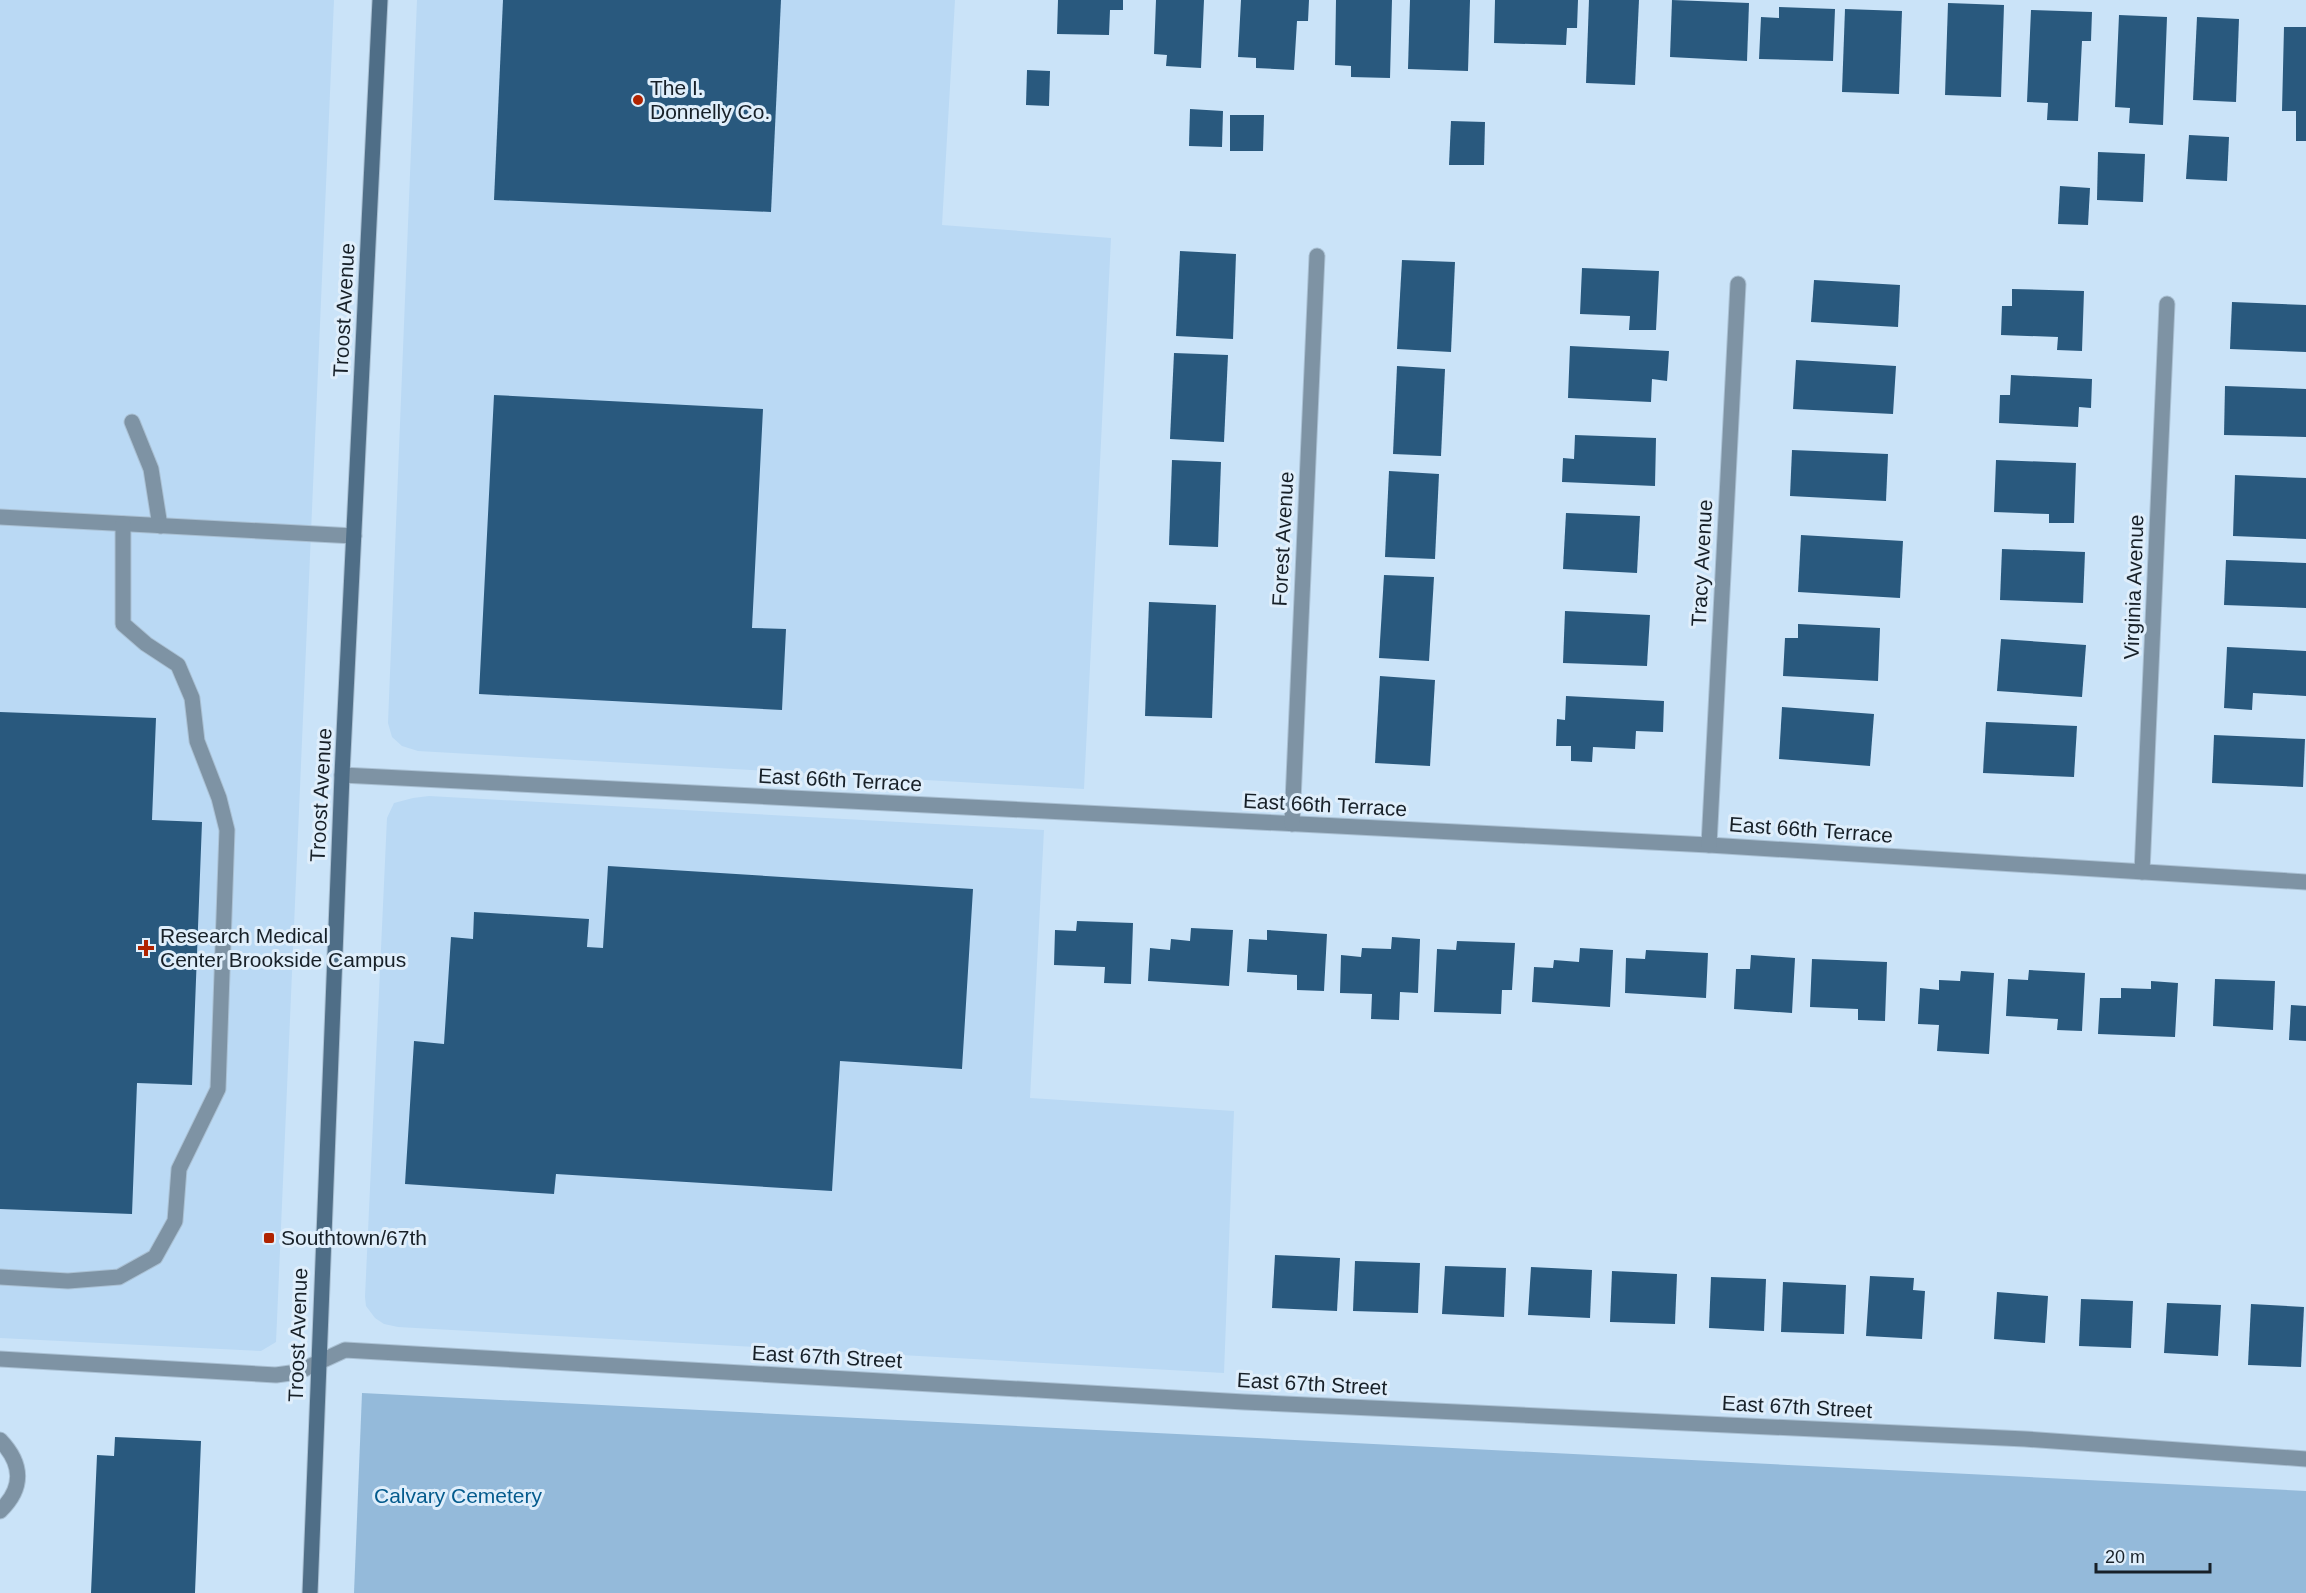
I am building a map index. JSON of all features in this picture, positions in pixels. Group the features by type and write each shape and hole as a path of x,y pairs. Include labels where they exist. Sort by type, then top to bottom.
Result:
{"main road":[{"name":"Troost Avenue","path":"310,1593 342,775 380,0"}],"street":[{"name":"Forest Avenue","path":"1292,824 1317,256"},
{"name":"Tracy Avenue","path":"1709,845 1738,284"},
{"name":"Virginia Avenue","path":"2142,872 2167,304"},
{"path":"132,423 151,470 160,526"},
{"path":"0,518 354,536"},
{"path":"0,1277 68,1281 119,1277 155,1257 175,1221 179,1169 218,1089 227,830 219,798 197,741 192,698 178,665 146,644 123,624 123,524"},
{"name":"East 66th Terrace","path":"342,775 1709,845 2306,882"},
{"name":"East 67th Street","path":"0,1359 276,1375 298,1372 345,1350 1233,1401 2025,1439 2306,1459"},
{"path":"0,1440 11,1451 17,1469 17,1487 11,1501 0,1511"}],"shaded area":[{"name":"Research Medical Center Brookside Campus","path":"0,0 334,0 276,1342 261,1351 0,1338"},
{"path":"417,0 955,0 942,225 1111,238 1084,789 418,751 402,746 392,737 388,723"},
{"path":"429,796 1044,830 1030,1098 1234,1111 1224,1373 398,1327 384,1324 375,1318 366,1306 365,1297 387,818 394,803"}],"green space":[{"name":"Calvary Cemetery","path":"362,1393 2306,1491 2306,1593 354,1593"}],"building":[{"name":"The I. Donnelly Co.","path":"503,0 781,0 771,212 494,200"},
{"path":"1058,0 1123,0 1123,10 1110,10 1109,35 1057,34"},
{"path":"1156,0 1204,0 1201,68 1166,66 1167,55 1154,54"},
{"path":"1241,0 1309,0 1308,21 1297,21 1294,70 1256,68 1256,58 1238,57"},
{"path":"1336,0 1392,0 1390,78 1351,77 1351,66 1335,65"},
{"path":"1410,0 1470,0 1468,71 1408,69"},
{"path":"1495,0 1578,0 1577,28 1567,28 1566,45 1494,43"},
{"path":"1589,0 1639,0 1635,85 1586,83"},
{"path":"1672,0 1749,3 1747,61 1670,57"},
{"path":"1948,3 2004,5 2001,97 1945,95"},
{"path":"1779,7 1835,9 1833,61 1759,59 1761,17 1779,18"},
{"path":"1845,9 1902,11 1899,94 1842,92"},
{"path":"2031,10 2092,12 2091,41 2082,41 2078,121 2047,120 2048,103 2027,102"},
{"path":"2119,15 2167,17 2163,125 2129,123 2130,108 2115,107"},
{"path":"2197,17 2239,19 2236,102 2193,100"},
{"path":"2284,27 2306,27 2306,141 2296,141 2296,111 2282,111"},
{"path":"1027,70 1050,71 1049,106 1026,105"},
{"path":"1190,109 1223,111 1222,147 1189,146"},
{"path":"1230,115 1264,115 1263,151 1230,151"},
{"path":"1451,121 1485,122 1484,165 1449,165"},
{"path":"2189,135 2229,137 2227,181 2186,179"},
{"path":"2098,152 2145,154 2143,202 2097,200"},
{"path":"2060,186 2090,188 2088,225 2058,224"},
{"path":"1180,251 1236,254 1233,339 1176,336"},
{"path":"1402,260 1455,262 1451,352 1397,349"},
{"path":"1582,268 1659,271 1656,330 1629,330 1630,316 1580,314"},
{"path":"1814,280 1900,285 1898,327 1811,322"},
{"path":"2012,289 2084,291 2082,351 2057,350 2058,337 2001,335 2002,306 2012,306"},
{"path":"2232,302 2306,305 2306,352 2230,349"},
{"path":"1570,346 1669,351 1667,381 1652,379 1651,402 1568,398"},
{"path":"1174,353 1228,355 1224,442 1170,439"},
{"path":"1796,360 1896,366 1893,414 1793,409"},
{"path":"1397,366 1445,369 1441,456 1393,454"},
{"path":"2011,375 2092,379 2091,408 2079,407 2078,427 1999,423 2000,395 2010,395"},
{"path":"2225,386 2306,389 2306,437 2224,435"},
{"path":"494,395 763,409 752,628 786,629 782,710 479,694"},
{"path":"1575,435 1656,438 1655,486 1562,482 1563,458 1574,459"},
{"path":"1792,450 1888,454 1886,501 1790,496"},
{"path":"1172,460 1221,462 1218,547 1169,545"},
{"path":"1996,460 2076,463 2074,523 2049,523 2049,514 1994,512"},
{"path":"1389,471 1439,474 1435,559 1385,557"},
{"path":"2235,475 2306,478 2306,539 2233,536"},
{"path":"1566,513 1640,516 1637,573 1563,569"},
{"path":"1801,535 1903,541 1900,598 1798,592"},
{"path":"2002,549 2085,552 2083,603 2000,600"},
{"path":"2226,560 2306,563 2306,608 2224,605"},
{"path":"1384,575 1434,577 1429,661 1379,658"},
{"path":"1149,602 1216,605 1212,718 1145,716"},
{"path":"1565,611 1650,615 1647,666 1563,663"},
{"path":"1798,624 1880,628 1878,681 1783,676 1785,638 1798,638"},
{"path":"2001,639 2086,645 2082,697 1997,691"},
{"path":"2227,647 2306,651 2306,696 2253,693 2252,710 2224,708"},
{"path":"1380,676 1435,680 1430,766 1375,763"},
{"path":"1566,696 1664,701 1663,732 1636,731 1635,749 1593,747 1592,762 1571,761 1571,746 1556,746 1557,719 1565,720"},
{"path":"1782,707 1874,714 1870,766 1779,759"},
{"path":"0,712 156,718 152,820 202,822 192,1085 137,1083 132,1214 0,1209"},
{"path":"1986,722 2077,726 2074,777 1983,773"},
{"path":"2214,735 2305,739 2303,787 2212,783"},
{"path":"608,866 973,889 962,1069 840,1061 832,1191 556,1174 554,1194 405,1184 414,1041 444,1044 451,937 473,939 474,912 589,919 587,947 603,948"},
{"path":"1077,921 1133,923 1131,984 1104,983 1105,967 1054,965 1055,930 1076,931"},
{"path":"1191,928 1233,930 1229,986 1148,981 1150,948 1170,950 1171,939 1190,941"},
{"path":"1267,930 1327,934 1324,991 1297,990 1297,975 1247,972 1249,939 1267,940"},
{"path":"1392,937 1420,939 1418,993 1400,992 1399,1020 1371,1019 1372,994 1340,993 1341,955 1361,957 1362,948 1391,949"},
{"path":"1457,941 1515,943 1512,990 1502,990 1501,1014 1434,1012 1437,949 1456,950"},
{"path":"1580,948 1613,950 1610,1007 1532,1002 1534,967 1553,968 1554,960 1579,962"},
{"path":"1646,950 1708,953 1706,998 1625,993 1626,958 1645,959"},
{"path":"1751,955 1795,958 1792,1013 1734,1009 1736,969 1750,969"},
{"path":"1812,959 1887,962 1885,1021 1858,1020 1858,1009 1810,1007"},
{"path":"2029,970 2085,973 2082,1031 2057,1030 2058,1019 2006,1016 2008,979 2028,980"},
{"path":"1961,971 1994,973 1989,1054 1937,1051 1939,1025 1918,1024 1920,988 1939,990 1939,980 1960,981"},
{"path":"2215,979 2275,981 2273,1030 2213,1026"},
{"path":"2151,981 2178,983 2175,1037 2098,1034 2100,998 2121,998 2121,988 2151,989"},
{"path":"2291,1005 2306,1006 2306,1041 2289,1040"},
{"path":"1275,1255 1340,1258 1337,1311 1272,1308"},
{"path":"1355,1261 1420,1263 1418,1313 1353,1311"},
{"path":"1445,1266 1506,1268 1504,1317 1442,1314"},
{"path":"1531,1267 1592,1270 1590,1318 1528,1315"},
{"path":"1612,1271 1677,1274 1675,1324 1610,1322"},
{"path":"1870,1276 1914,1278 1913,1290 1925,1291 1922,1339 1866,1336"},
{"path":"1711,1277 1766,1279 1764,1331 1709,1328"},
{"path":"1783,1282 1846,1285 1844,1334 1781,1332"},
{"path":"1997,1292 2048,1296 2045,1343 1994,1339"},
{"path":"2081,1299 2133,1301 2131,1348 2079,1346"},
{"path":"2167,1303 2221,1305 2218,1356 2164,1353"},
{"path":"2251,1304 2304,1307 2301,1367 2248,1365"},
{"path":"115,1437 201,1441 195,1593 91,1593 97,1455 114,1456"}],"place":[{"name":"The I. Donnelly Co.","path":"638,100"},
{"name":"Research Medical Center Brookside Campus","path":"146,948"},
{"name":"Southtown/67th","path":"269,1238"}]}
